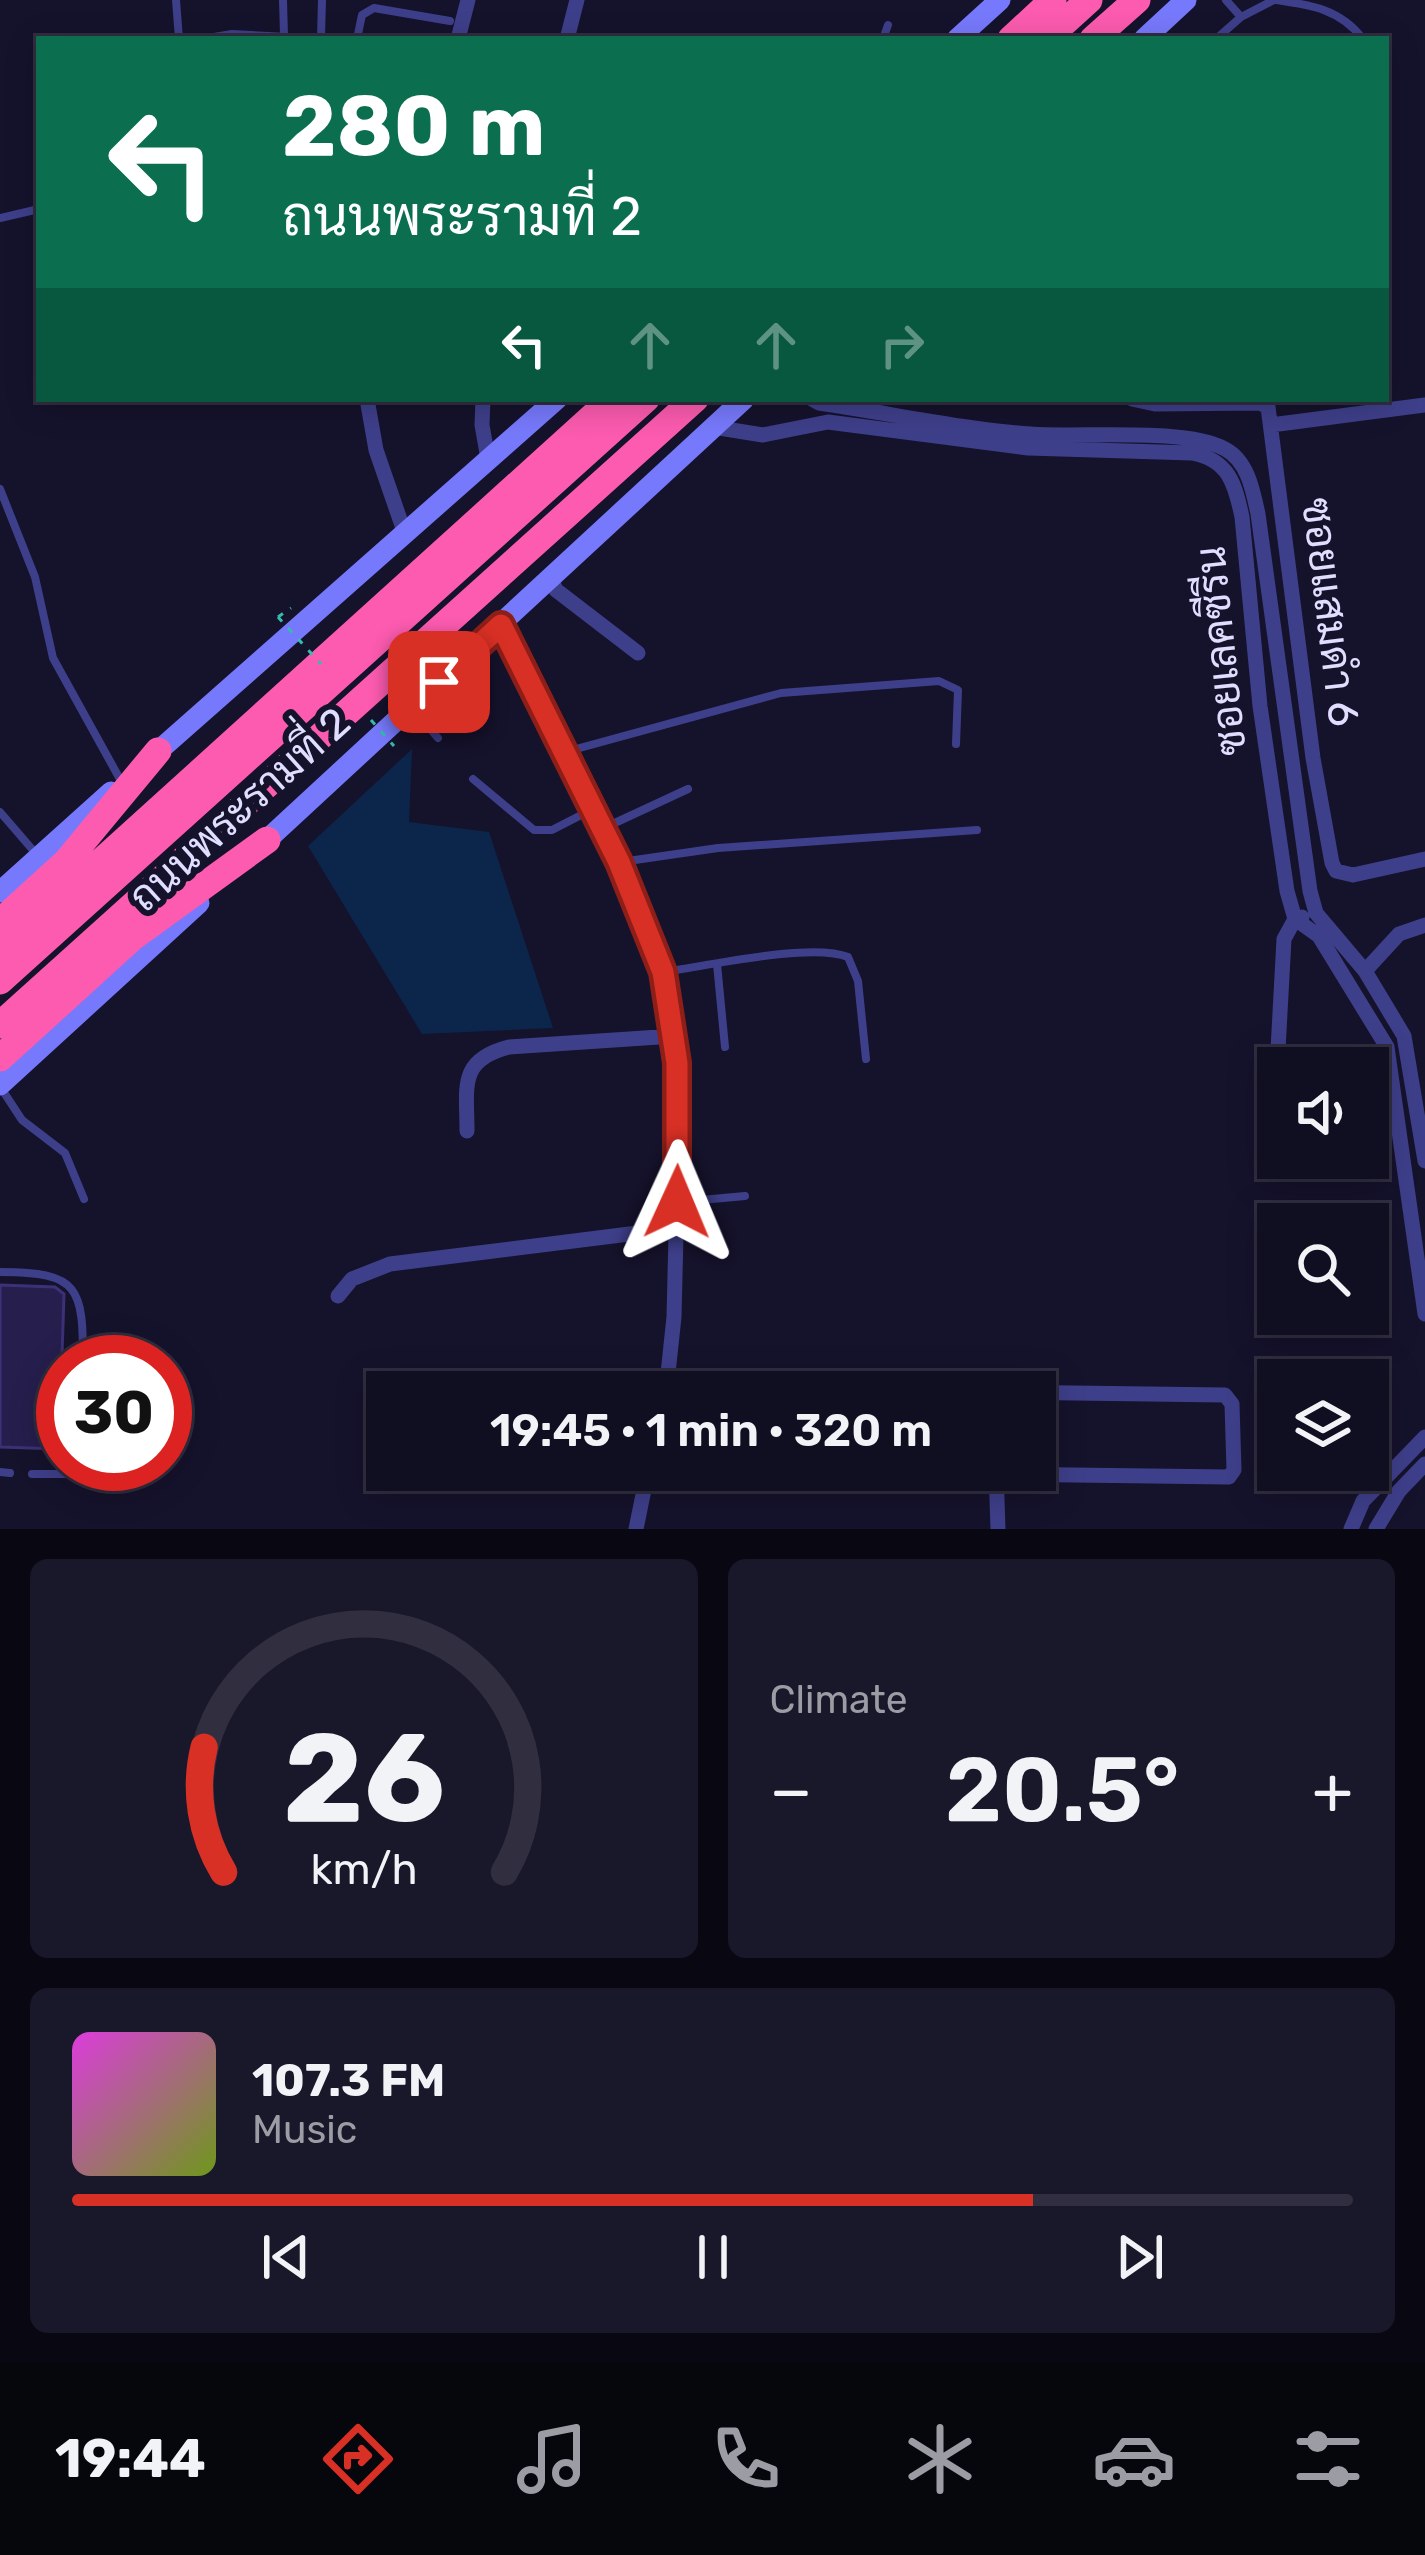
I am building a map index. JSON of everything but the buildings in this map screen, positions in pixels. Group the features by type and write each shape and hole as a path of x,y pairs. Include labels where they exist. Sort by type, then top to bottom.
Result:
{"highway":[{"path":"1013,36 1053,0"},
{"path":"1049,36 1090,0"},
{"path":"1097,36 1137,0"},
{"name":"ถนนพระรามที่ 2","path":"0,953 609,402"},
{"path":"0,981 643,402"},
{"path":"0,1021 689,402"},
{"name":"ถนนพระรามที่ 2","path":"0,1021 689,402"},
{"path":"0,922 53,859 158,752"},
{"path":"53,859 184,785"},
{"path":"133,937 217,823"},
{"path":"0,1058 133,937 267,840"}],"main road":[{"path":"960,36 1000,0"},
{"path":"1147,36 1186,0"},
{"path":"0,892 53,859 122,782 554,402"},
{"name":"ถนนพระรามที่ 2","path":"0,1085 741,402"}],"street":[{"path":"459,36 468,0"},
{"path":"568,36 577,0"},
{"path":"368,402 376,450 405,534"},
{"path":"483,402 488,459"},
{"name":"ซอยเลคซีรีน","path":"816,402 1028,441"},
{"path":"1146,402 1260,403 1268,407 1271,425 1425,405"},
{"name":"ซอยเลคซีรีน","path":"713,427 763,435 828,422 1209,457 1232,478 1250,515 1316,913"},
{"name":"ซอยแสมดำ 6","path":"1271,425 1310,734 1332,863 1336,872 1353,875 1425,859"},
{"name":"ซอยเลคซีรีน","path":"1250,515 1260,706 1295,919"},
{"path":"550,576 556,590 638,653"},
{"path":"501,625 619,862 663,972 674,1036 677,1202 668,1371"},
{"path":"1278,1047 1284,939 1295,919 1316,913 1365,971 1404,1036 1425,1161"},
{"path":"1295,919 1319,936 1387,1047 1417,1190 1425,1315"},
{"path":"1365,971 1399,934 1425,925"},
{"path":"467,1132 467,1081 471,1068 489,1052 674,1036"},
{"path":"338,1296 352,1279 391,1264 677,1228"},
{"path":"1056,1393 1225,1395 1232,1404 1234,1470 1229,1478 1056,1474"},
{"path":"1376,1529 1421,1458 1425,1437"},
{"path":"1351,1529 1364,1502 1391,1472 1421,1458"},
{"path":"1391,1472 1405,1485"},
{"path":"637,1529 644,1491"},
{"path":"997,1491 998,1529"}],"lane":[{"path":"176,0 178,36"},
{"path":"283,0 284,35"},
{"path":"322,0 323,36"},
{"path":"1226,0 1241,17"},
{"path":"1219,36 1241,17 1275,0 1336,13 1361,36"},
{"path":"358,36 362,15 374,8 450,22"},
{"path":"884,36 888,25"},
{"path":"210,36 297,36"},
{"path":"0,218 36,210"},
{"path":"0,489 35,577 53,658 122,782"},
{"path":"564,753 781,692 939,681 958,690 956,744"},
{"path":"412,708 438,738"},
{"path":"473,779 534,830 553,830 592,810"},
{"path":"602,829 688,789"},
{"path":"0,812 53,859"},
{"path":"619,862 718,848 977,830"},
{"path":"663,972 821,952 848,957 858,980 866,1059"},
{"path":"717,964 725,1046"},
{"path":"0,1085 22,1120 64,1153 84,1199"},
{"path":"677,1202 745,1196"},
{"path":"0,1272 34,1272 70,1287 81,1300 82,1335"}],"path":[{"path":"278,617 296,605"}],"water":[{"path":"412,749 409,822 489,832 553,1028 422,1034 308,846"}],"route":[{"path":"439,682 501,625 619,862 656,952 668,1000 677,1063 677,1202"}]}
